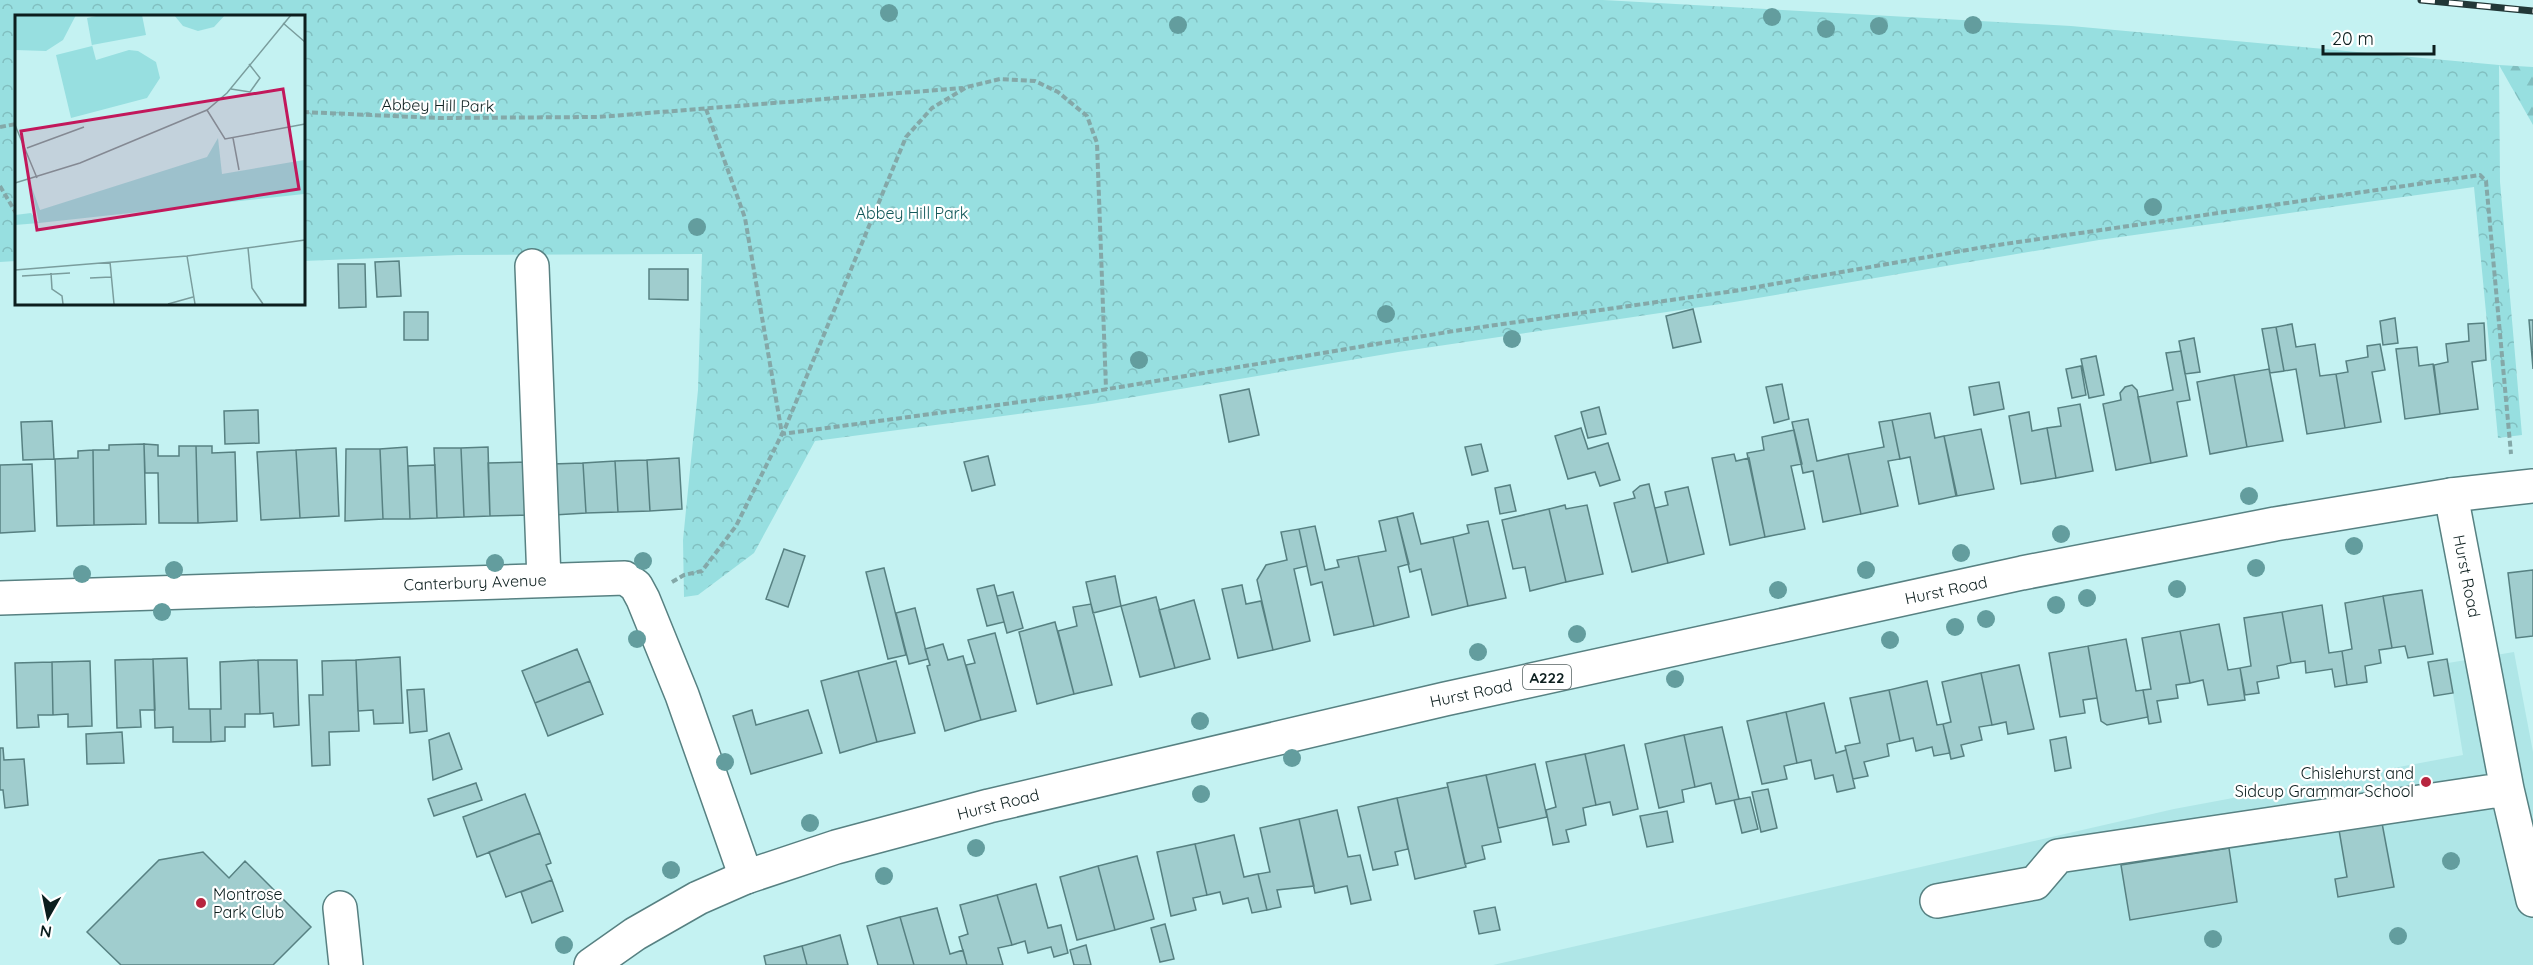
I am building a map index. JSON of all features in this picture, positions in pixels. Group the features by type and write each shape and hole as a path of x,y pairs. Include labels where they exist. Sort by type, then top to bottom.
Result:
{"main road":[{"path":"532,266 544,580"},
{"name":"Hurst Road","path":"591,965 635,934 698,898 746,877 836,847 989,806 1445,699 2022,573 2275,524 2451,495 2523,487"},
{"name":"Hurst Road","path":"2451,495 2507,789 2533,900"},
{"name":"Canterbury Avenue","path":"0,598 625,578 636,586 682,695 746,877"},
{"path":"1937,901 2035,883 2058,856 2507,789"},
{"path":"340,908 346,965"}],"path":[{"path":"702,571 736,526 782,434 906,137 932,108 967,87 1000,80 1035,81 1058,92 1087,116 1097,143 1106,389"},
{"name":"Abbey Hill Park","path":"304,112 438,118 586,117 967,87"},
{"path":"706,109 745,218 782,434"},
{"path":"0,127 15,124"},
{"path":"782,434 1106,389 1454,331 1734,291 1984,247 2480,175 2486,181 2523,487"},
{"path":"0,186 15,211"}],"shaded area":[{"name":"Chislehurst and Sidcup Grammar School","path":"2514,652 2533,752 2533,965 1493,965 2174,809 2463,755 2448,663"}],"green space":[{"name":"Abbey Hill Park","path":"0,0 1603,0 2071,26 2499,65 2500,182 2522,435 2498,438 2474,187 2099,240 1734,302 1398,352 1092,404 815,441 754,553 698,595 684,597 683,540 698,390 702,254 458,255 304,261 304,15 15,15 15,261 0,262"},
{"path":"2499,65 2533,67 2533,125"}],"building":[{"path":"399,261 401,296 377,297 375,262"},
{"path":"338,264 365,264 366,307 339,308"},
{"path":"649,269 688,269 688,300 649,299"},
{"path":"1693,309 1701,342 1673,348 1666,316"},
{"path":"404,312 428,312 428,340 404,340"},
{"path":"2395,318 2398,343 2383,345 2380,321"},
{"path":"2529,320 2533,320 2533,369"},
{"path":"2484,323 2486,360 2472,362 2478,409 2440,414 2434,365 2448,362 2446,344 2469,341 2468,324"},
{"path":"2292,324 2296,347 2315,344 2320,376 2336,374 2345,428 2307,434 2296,369 2284,371 2276,327"},
{"path":"2276,327 2284,371 2270,373 2262,329"},
{"path":"2194,338 2200,372 2185,374 2179,341"},
{"path":"2380,344 2385,370 2372,372 2381,422 2345,428 2336,374 2348,372 2346,361 2368,357 2367,346"},
{"path":"2417,347 2419,366 2433,364 2440,414 2405,419 2396,349"},
{"path":"2181,351 2190,400 2177,402 2187,456 2151,463 2138,397 2173,390 2166,353"},
{"path":"2096,356 2104,395 2089,398 2081,359"},
{"path":"2081,366 2086,395 2072,398 2066,369"},
{"path":"2269,369 2283,441 2247,447 2234,375"},
{"path":"2234,375 2247,447 2210,454 2197,382"},
{"path":"1999,382 2004,409 1974,415 1969,387"},
{"path":"1782,384 1789,419 1774,423 1766,387"},
{"path":"2132,385 2137,390 2151,463 2116,470 2103,404 2121,400 2120,393 2125,387"},
{"path":"1249,389 1259,435 1229,442 1220,395"},
{"path":"2080,404 2093,471 2056,478 2047,428 2061,426 2058,408"},
{"path":"1599,407 1606,434 1588,438 1581,412"},
{"path":"258,410 259,443 225,444 224,411"},
{"path":"2029,412 2032,431 2047,428 2056,478 2021,484 2009,416"},
{"path":"1930,413 1935,438 1944,436 1956,496 1919,504 1910,457 1900,459 1892,420"},
{"path":"1808,419 1817,461 1848,454 1861,514 1823,522 1813,471 1803,473 1792,422"},
{"path":"1892,420 1900,459 1888,461 1898,506 1861,514 1848,454 1884,447 1879,422"},
{"path":"52,421 54,459 23,460 21,422"},
{"path":"1581,428 1588,449 1608,443 1620,480 1600,486 1595,472 1568,479 1555,436"},
{"path":"1981,429 1994,489 1957,496 1944,436"},
{"path":"1794,430 1802,464 1791,466 1805,529 1765,537 1747,453 1764,450 1762,437"},
{"path":"144,444 158,445 158,456 179,456 179,446 196,446 198,523 159,523 158,473 145,473"},
{"path":"144,444 146,524 94,525 93,450 109,450 109,445"},
{"path":"1481,444 1488,471 1472,475 1465,447"},
{"path":"196,446 212,446 212,453 235,452 237,521 198,523"},
{"path":"407,447 410,519 383,519 380,449"},
{"path":"488,447 490,516 464,517 461,448"},
{"path":"336,448 339,516 300,518 296,450"},
{"path":"434,448 461,448 464,517 437,518"},
{"path":"346,449 380,449 383,519 345,521"},
{"path":"93,450 94,525 57,526 55,459 78,458 78,451"},
{"path":"296,450 300,518 261,520 257,452"},
{"path":"1734,454 1736,461 1749,458 1765,537 1730,545 1712,458"},
{"path":"988,456 995,485 972,491 964,462"},
{"path":"679,458 682,509 650,511 647,460"},
{"path":"647,460 650,511 618,512 615,461"},
{"path":"615,461 618,512 586,513 583,463"},
{"path":"530,462 533,515 490,516 488,463"},
{"path":"583,463 586,513 554,515 552,464"},
{"path":"32,464 35,531 0,533 0,465"},
{"path":"435,465 437,518 410,519 408,466"},
{"path":"1649,484 1668,563 1632,572 1614,503 1635,498 1633,492 1640,486"},
{"path":"1510,485 1516,511 1500,514 1495,488"},
{"path":"1688,487 1704,554 1668,563 1655,508 1668,505 1665,492"},
{"path":"1565,505 1566,509 1587,505 1603,574 1566,582 1549,509"},
{"path":"1549,509 1566,582 1530,591 1525,567 1513,569 1502,520"},
{"path":"1413,513 1421,544 1453,537 1468,606 1432,615 1421,569 1410,572 1397,517"},
{"path":"1397,517 1409,564 1398,567 1409,617 1374,626 1358,556 1386,551 1379,521"},
{"path":"1488,521 1506,598 1468,606 1453,537 1469,533 1467,525"},
{"path":"1315,526 1325,570 1339,567 1337,560 1358,556 1374,626 1334,635 1322,582 1311,585 1299,529"},
{"path":"1299,529 1307,566 1294,569 1310,641 1273,650 1257,580 1266,565 1287,560 1281,532"},
{"path":"784,549 805,556 788,607 766,599"},
{"path":"884,568 906,655 888,659 866,572"},
{"path":"2533,570 2533,636 2516,638 2508,573"},
{"path":"1115,576 1121,606 1093,613 1086,582"},
{"path":"994,585 1004,622 987,626 977,589"},
{"path":"1242,585 1246,604 1261,601 1273,650 1238,658 1222,589"},
{"path":"2422,590 2433,654 2408,658 2405,646 2392,648 2383,596"},
{"path":"1013,592 1023,628 1007,633 997,596"},
{"path":"2383,596 2392,648 2379,650 2381,663 2365,666 2367,682 2347,685 2342,651 2352,649 2345,603"},
{"path":"1156,597 1175,668 1140,677 1121,606"},
{"path":"1194,600 1210,659 1175,668 1159,610"},
{"path":"1091,604 1112,685 1074,694 1058,631 1077,626 1073,607"},
{"path":"2322,605 2329,653 2342,651 2347,685 2335,687 2332,669 2306,673 2305,661 2291,663 2282,612"},
{"path":"915,608 928,659 909,664 896,613"},
{"path":"2282,612 2291,663 2277,666 2279,678 2257,682 2259,693 2245,695 2240,668 2251,666 2244,618"},
{"path":"1055,622 1074,694 1037,704 1019,632"},
{"path":"2219,624 2228,670 2240,668 2245,700 2208,705 2203,680 2190,683 2180,631"},
{"path":"2180,631 2190,683 2176,685 2178,698 2157,701 2161,722 2149,724 2143,690 2151,689 2142,638"},
{"path":"995,633 1016,711 981,720 966,665 975,663 968,640"},
{"path":"2126,639 2136,691 2143,690 2148,717 2107,725 2101,721 2088,646"},
{"path":"943,644 948,660 963,656 981,720 945,731 927,666 930,665 925,649"},
{"path":"2088,646 2097,698 2083,700 2085,713 2060,717 2049,653"},
{"path":"577,649 590,681 535,703 522,671"},
{"path":"400,657 403,723 374,724 373,710 358,711 356,660"},
{"path":"187,658 189,709 210,709 211,742 173,742 173,727 155,728 153,659"},
{"path":"153,659 155,710 140,710 141,727 117,728 115,660"},
{"path":"2447,659 2453,693 2434,696 2428,662"},
{"path":"258,660 260,714 245,714 245,727 225,727 225,741 211,742 210,709 221,709 220,662"},
{"path":"258,660 297,660 299,725 274,727 273,713 260,714"},
{"path":"356,660 359,731 329,732 330,765 312,766 309,695 323,695 322,661"},
{"path":"90,661 92,726 68,727 68,714 53,715 52,662"},
{"path":"896,661 915,733 877,742 858,671"},
{"path":"52,662 53,715 38,715 39,727 17,728 15,663"},
{"path":"2019,665 2034,729 2008,734 2006,722 1992,725 1981,673"},
{"path":"858,671 877,742 840,753 821,681"},
{"path":"1981,673 1992,725 1979,727 1982,740 1961,745 1964,756 1951,759 1943,724 1951,722 1942,682"},
{"path":"590,681 603,714 548,736 535,703"},
{"path":"1927,681 1937,725 1943,724 1950,753 1934,756 1932,747 1916,751 1913,738 1900,741 1889,690"},
{"path":"424,689 427,731 410,733 407,690"},
{"path":"1889,690 1900,741 1887,744 1889,756 1864,762 1868,776 1853,779 1845,746 1860,743 1850,698"},
{"path":"1824,703 1836,753 1846,750 1855,788 1837,792 1833,775 1815,779 1811,760 1797,763 1786,712"},
{"path":"752,710 756,725 808,710 822,753 751,774 733,716"},
{"path":"1786,712 1797,763 1784,766 1787,779 1762,784 1747,721"},
{"path":"1722,727 1739,799 1716,804 1711,783 1695,787 1684,735"},
{"path":"122,732 124,763 87,764 86,734"},
{"path":"449,733 462,769 433,780 429,740"},
{"path":"1684,735 1695,787 1682,790 1684,802 1659,808 1645,744"},
{"path":"2066,737 2071,768 2055,771 2050,740"},
{"path":"1624,745 1638,809 1613,815 1610,802 1596,805 1585,754"},
{"path":"0,748 3,748 4,760 24,759 28,805 5,808 3,790 0,790"},
{"path":"1585,754 1596,805 1583,808 1586,825 1566,830 1569,842 1553,845 1546,810 1556,807 1546,762"},
{"path":"1535,764 1547,817 1498,828 1486,775"},
{"path":"1486,775 1501,842 1482,846 1485,859 1465,864 1447,783"},
{"path":"476,783 482,800 434,816 428,799"},
{"path":"1448,787 1466,867 1415,879 1397,798"},
{"path":"1768,789 1777,828 1761,832 1752,792"},
{"path":"525,794 540,833 477,857 463,817"},
{"path":"1750,797 1758,829 1742,833 1734,800"},
{"path":"1397,798 1408,849 1395,852 1398,865 1373,870 1358,807"},
{"path":"1337,810 1348,857 1360,855 1371,900 1351,904 1347,886 1315,893 1299,819"},
{"path":"1667,811 1673,842 1647,847 1640,816"},
{"path":"1299,819 1314,886 1277,890 1281,907 1267,910 1258,874 1270,872 1260,828"},
{"path":"2382,823 2394,887 2338,897 2335,879 2347,877 2339,830"},
{"path":"540,833 551,863 546,865 552,880 506,897 489,852"},
{"path":"1234,835 1244,877 1258,874 1267,910 1252,913 1248,898 1223,904 1220,892 1207,895 1195,844"},
{"path":"1195,844 1207,895 1193,898 1196,910 1171,916 1157,852"},
{"path":"2229,848 2237,902 2130,920 2121,865"},
{"name":"Montrose Park Club","path":"203,852 229,878 245,861 311,927 273,965 121,965 87,932 159,860"},
{"path":"1137,856 1154,919 1115,930 1098,866"},
{"path":"1098,866 1115,930 1077,940 1060,877"},
{"path":"552,880 563,911 532,923 521,892"},
{"path":"1036,884 1048,928 1061,925 1068,953 1054,957 1051,947 1028,953 1025,941 1012,945 997,895"},
{"path":"997,895 1012,945 998,948 1003,965 967,965 959,937 968,934 960,905"},
{"path":"1495,907 1500,930 1479,934 1474,911"},
{"path":"937,908 950,954 963,950 967,965 914,965 900,917"},
{"path":"900,917 914,965 878,965 867,926"},
{"path":"1165,924 1174,959 1160,962 1151,928"},
{"path":"840,935 848,965 807,965 802,946"},
{"path":"1086,945 1091,965 1074,965 1070,950"},
{"path":"802,946 807,965 766,965 764,956"}],"railway":[{"path":"2421,0 2533,11"}],"place":[{"name":"Chislehurst and Sidcup Grammar School","path":"2426,782"},
{"name":"Montrose Park Club","path":"201,903"}]}
